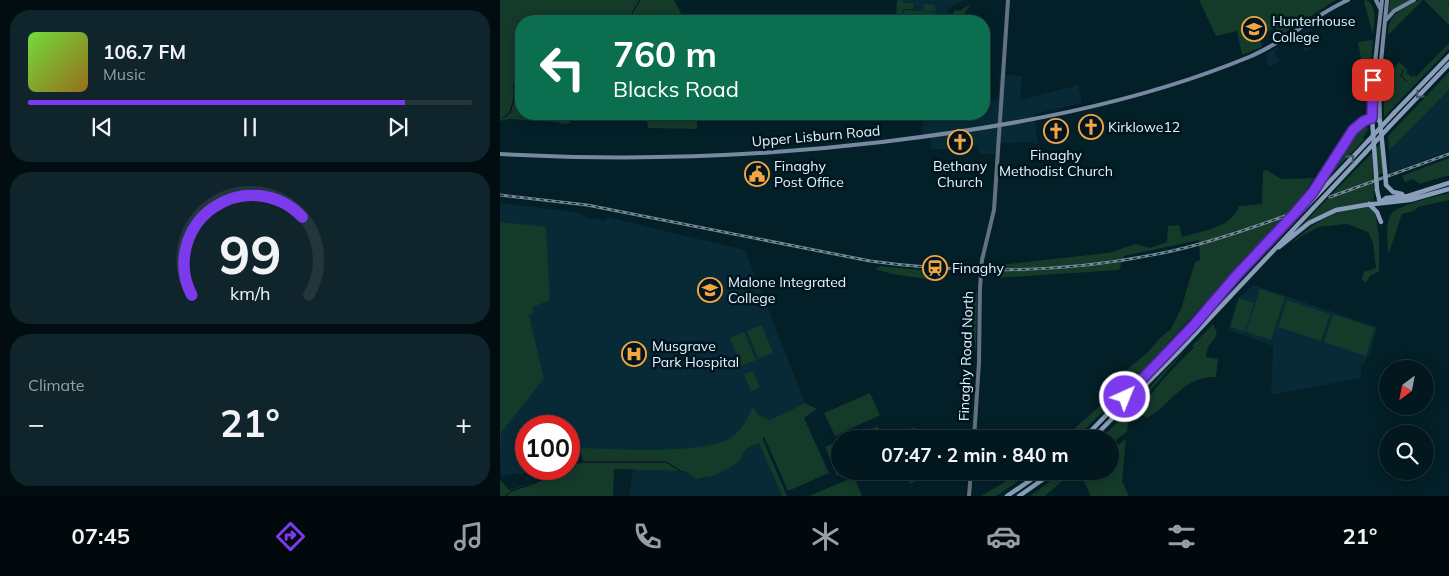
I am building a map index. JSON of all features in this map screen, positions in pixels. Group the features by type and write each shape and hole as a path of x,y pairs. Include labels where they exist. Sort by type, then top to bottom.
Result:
{"highway":[{"path":"1092,430 1449,56"},
{"path":"1101,430 1163,367 1449,64"},
{"path":"1372,118 1377,190 1380,203"},
{"path":"1194,325 1230,282 1308,198 1353,130 1364,121 1372,118 1380,121 1387,200"},
{"path":"1264,260 1300,230 1322,216 1346,208 1380,203 1408,196 1449,183"},
{"path":"1386,184 1396,193 1420,192"},
{"path":"1387,200 1410,200 1449,189"},
{"path":"1369,204 1377,212 1381,222"},
{"path":"1007,496 1031,480"},
{"path":"1019,496 1042,480"}],"main road":[{"name":"Upper Lisburn Road","path":"500,154 625,156 819,149 928,137 1000,125 1100,104 1162,87 1219,68 1274,45 1324,12 1348,0"},
{"path":"1376,0 1381,10"},
{"path":"1372,118 1373,80 1382,0"},
{"path":"1380,121 1379,82 1387,0"},
{"path":"1385,22 1394,11 1414,0"}],"street":[{"name":"Finaghy Road North","path":"975,430 980,362 982,260 994,213 1008,0"},
{"path":"969,496 970,480"}],"shaded area":[{"path":"898,0 965,0 949,8 947,15 895,15"},
{"path":"1309,28 1311,49 1304,52 1301,33"},
{"path":"1278,47 1279,49 1274,53 1280,61 1268,67 1265,54"},
{"path":"1000,74 1022,76 1020,100 1078,85 1082,103 1034,114 1038,144 1025,142 997,144 996,154 979,154 978,145 954,149 931,149 931,133 922,134 923,120 990,120 990,100 998,99"},
{"path":"1449,90 1449,151 1390,173 1389,151"},
{"name":"Musgrave Park Hospital","path":"500,203 561,210 578,213 589,218 605,220 606,217 745,250 805,403 770,420 727,453 580,453 580,415 515,415 544,379 530,323 513,223 500,222"},
{"path":"1254,285 1377,327 1370,356 1366,358 1364,364 1361,364 1361,378 1271,395 1273,346 1228,330 1238,298"},
{"name":"Musgrave Park Hospital","path":"515,415 515,474 501,476 501,433"},
{"path":"760,443 782,496 629,496 634,464 739,454"}],"green space":[{"path":"500,0 674,0 682,15 515,15 515,119 500,121"},
{"path":"898,0 903,0 903,3 914,3 913,9 903,9 902,15 896,15"},
{"name":"Hunterhouse College","path":"1199,0 1336,0 1281,35 1275,28 1260,35 1262,47 1242,55 1237,31 1216,36"},
{"path":"1367,0 1374,11 1373,35 1364,1"},
{"path":"1390,0 1411,0 1388,13"},
{"path":"1419,0 1423,0 1388,35 1390,21 1393,16"},
{"path":"1424,0 1449,0 1449,25"},
{"path":"924,4 935,5 936,15 933,15 933,11 923,11"},
{"path":"970,6 963,15 955,15 953,13 955,10 959,11"},
{"path":"904,10 932,12 932,15 904,15"},
{"path":"1373,40 1368,98 1358,42"},
{"path":"1449,43 1449,49 1384,117 1384,91 1394,85 1393,71 1399,62 1408,70 1406,72 1412,77 1414,75 1416,77"},
{"path":"1449,72 1449,90 1389,151 1388,136"},
{"path":"526,120 570,120 570,123 560,124 559,122"},
{"path":"645,120 697,120 697,129 648,128"},
{"path":"1362,127 1367,127 1368,129 1363,138 1365,139 1315,191 1352,137"},
{"path":"1381,143 1383,173 1378,175 1376,148"},
{"path":"1372,153 1373,209 1379,237 1379,271 1370,276 1366,283 1362,279 1364,272 1376,268 1373,243 1368,232 1347,224 1318,227 1291,243 1312,226 1331,215 1330,211 1301,226"},
{"path":"1449,158 1449,175 1420,184 1412,179 1405,182 1402,176"},
{"path":"1267,170 1281,179 1314,178 1297,204 1112,403 1084,430 1074,430 1123,386 1116,379 1147,353 1171,329 1181,309 1195,262 1200,260 1199,240 1124,256 1119,270 997,278 992,266 1113,252 1135,244 1150,248 1167,242 1168,226 1179,225 1182,237 1215,228 1230,219 1239,206 1262,204 1263,171"},
{"path":"1449,193 1449,200 1418,207 1414,211 1402,214 1388,253 1387,228 1391,214 1409,204"},
{"path":"500,222 546,227 550,300 533,307 533,313 529,315 544,379 501,433 500,473"},
{"path":"880,266 940,272 940,281 892,274 875,269"},
{"path":"1260,289 1285,297 1271,340 1246,332"},
{"path":"972,292 977,292 976,353 973,327"},
{"path":"1239,298 1254,303 1245,332 1230,327"},
{"path":"1287,300 1330,314 1321,341 1278,327"},
{"path":"1333,314 1375,328 1366,356 1324,342"},
{"path":"1213,324 1217,333 1208,348 1206,357 1218,359 1216,377 1195,381 1186,386 1156,412 1147,418 1142,415 1136,421 1152,393 1194,348 1192,346"},
{"path":"762,325 773,353 758,359 747,331"},
{"path":"744,332 756,360 741,366 730,338"},
{"path":"1191,343 1129,416 1127,432 1119,438 1119,430 1109,430"},
{"path":"753,371 760,387 751,391 744,374"},
{"path":"870,393 880,415 848,430 832,430 824,413"},
{"path":"805,403 817,409 804,418 829,473 788,491 764,436 763,440 787,496 782,496 759,443 745,450 739,462 712,476 696,479 685,471 614,469 613,496 500,496 500,480 509,490 541,480 580,480 580,462 583,461 580,448 659,450 681,449 719,443 736,434 747,419 753,406 758,415 770,420"},
{"path":"878,426 880,430 868,430"},
{"path":"1126,439 1122,481 1129,496 1091,496 1083,480 1119,480 1119,444"},
{"path":"831,445 831,462 825,447"},
{"path":"847,480 855,480 862,496 809,496"},
{"path":"908,480 918,480 910,484"},
{"path":"1007,480 1020,480 996,496 981,496"},
{"path":"1052,480 1064,480 1045,496 1030,496"}],"waterway":[{"path":"631,15 640,0"},
{"path":"1403,70 1401,76 1407,82"},
{"path":"503,118 510,113 514,98 515,82"},
{"path":"580,462 666,462 682,472"},
{"path":"506,496 511,491 541,480"}],"railway":[{"path":"1330,197 1449,154"},
{"path":"500,195 587,205 870,261 984,270 1059,268 1134,258 1201,244 1285,216"}],"place":[{"name":"Hunterhouse College","path":"1254,29"},
{"name":"Kirklowe12","path":"1091,127"},
{"name":"Finaghy Methodist Church","path":"1056,131"},
{"name":"Bethany Church","path":"960,142"},
{"name":"Finaghy Post Office","path":"757,174"},
{"name":"Finaghy","path":"935,268"},
{"name":"Malone Integrated College","path":"710,290"},
{"name":"Musgrave Park Hospital","path":"634,354"}],"route":[{"path":"1125,397 1194,325 1236,276 1296,212 1313,192 1353,130 1364,121 1372,118 1373,80"}]}
